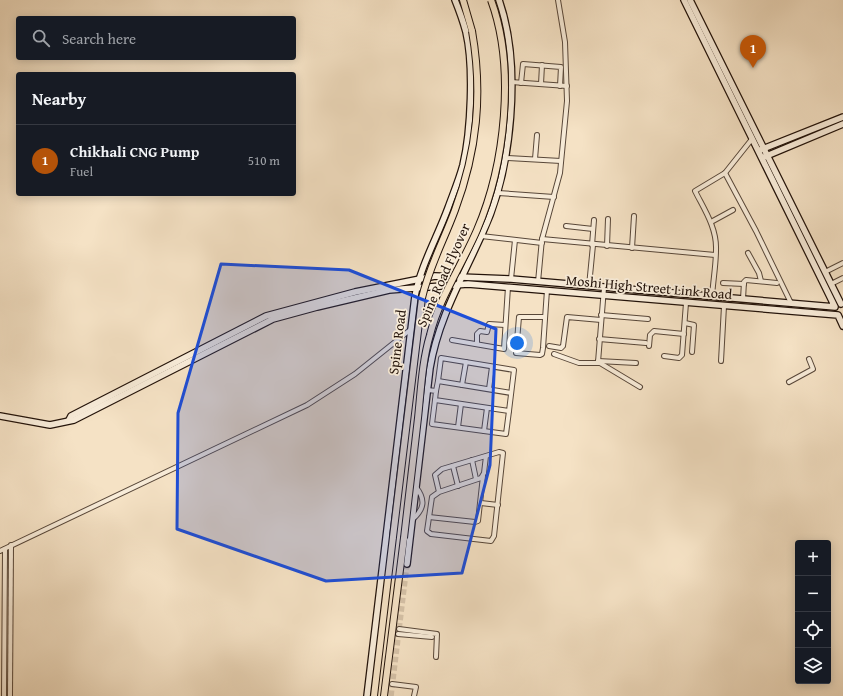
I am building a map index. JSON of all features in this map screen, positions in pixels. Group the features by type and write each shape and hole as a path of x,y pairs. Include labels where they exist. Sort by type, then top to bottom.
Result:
{"main road":[{"name":"Spine Road Flyover","path":"390,562 422,298 430,269 453,215 466,179 473,150 477,80 472,31 463,0"},
{"name":"Spine Road Flyover","path":"400,563 423,367 429,337 437,315 477,230 494,181 500,154 504,64 499,25 491,0"},
{"path":"374,696 390,562 383,561"},
{"path":"384,696 400,563 407,564"}],"street":[{"name":"Spine Road","path":"367,696 416,286 448,208 463,166 466,149 470,79 469,54 466,32 455,0"},
{"path":"407,564 432,356 438,329 481,236 498,193 506,158 511,82 510,50 506,24 499,0"},
{"path":"538,282 542,241 554,197 561,161 567,86 565,42 558,0"},
{"path":"684,0 752,139 761,150"},
{"path":"690,0 761,150 842,305 835,307"},
{"path":"521,83 523,64 542,65 561,67 560,86"},
{"path":"541,84 542,65"},
{"path":"511,82 567,86"},
{"path":"761,150 843,117"},
{"path":"764,156 843,124"},
{"path":"534,159 537,135"},
{"path":"712,297 715,238 710,222 695,191 725,173 752,139"},
{"path":"764,156 835,307 834,312 841,315 843,326"},
{"path":"506,158 561,161"},
{"path":"725,173 756,231 790,303"},
{"path":"498,193 554,197"},
{"path":"710,222 733,210"},
{"path":"632,248 634,216"},
{"path":"607,246 608,219"},
{"path":"589,286 594,220"},
{"path":"566,226 594,228"},
{"path":"481,236 515,240 715,255"},
{"path":"511,279 515,240"},
{"path":"748,253 759,273 761,281"},
{"path":"825,272 843,263"},
{"name":"Moshi High Street Link Road","path":"181,362 272,314 355,292 435,276 511,279 835,307"},
{"path":"831,284 843,278"},
{"path":"743,299 744,284 746,280 777,283"},
{"path":"723,283 744,284"},
{"name":"Moshi High Street Link Road","path":"181,362 273,319 349,299 389,290 416,286 459,284 508,287 841,315"},
{"path":"452,340 504,348 508,287"},
{"path":"598,362 604,288"},
{"path":"545,317 519,317 516,352 542,354 545,317 547,290"},
{"path":"721,298 721,360"},
{"path":"664,356 681,357 686,302"},
{"path":"549,346 561,348 563,346 567,317 648,319"},
{"path":"685,323 694,325 692,352"},
{"path":"477,344 477,334 480,331 487,332 489,324 505,325"},
{"path":"4,696 2,550 307,404 356,374 410,330"},
{"path":"599,339 647,345 650,335 654,331 684,334"},
{"path":"554,354 579,363 636,363"},
{"path":"441,358 492,367 514,370 506,434 432,424 441,358"},
{"path":"790,382 813,369 809,359"},
{"path":"0,416 50,425 69,420 71,416 181,362"},
{"path":"462,385 466,362"},
{"path":"598,362 640,387"},
{"path":"489,389 492,367"},
{"path":"438,382 511,393"},
{"path":"428,390 436,391"},
{"path":"436,400 509,411"},
{"path":"458,427 461,404"},
{"path":"484,431 487,408"},
{"path":"438,492 436,473 442,469 499,452 503,453 498,505 492,541 428,533 432,497 438,492 483,476"},
{"path":"429,517 475,522 480,518 486,456"},
{"path":"472,460 476,479"},
{"path":"452,466 458,486"},
{"path":"413,519 421,511 423,504 422,495 416,487"},
{"path":"481,503 498,505"},
{"path":"423,504 430,505"},
{"path":"10,696 11,545"},
{"path":"432,637 399,632 437,634 436,657"},
{"path":"392,684 416,687 414,696"}],"highlighted area":[{"path":"221,264 349,270 496,329 490,465 462,573 326,581 177,529 178,413"}],"tunnel":[{"path":"391,696 407,564"}],"place":[{"name":"Chikhali CNG Pump","path":"753,68"}]}
